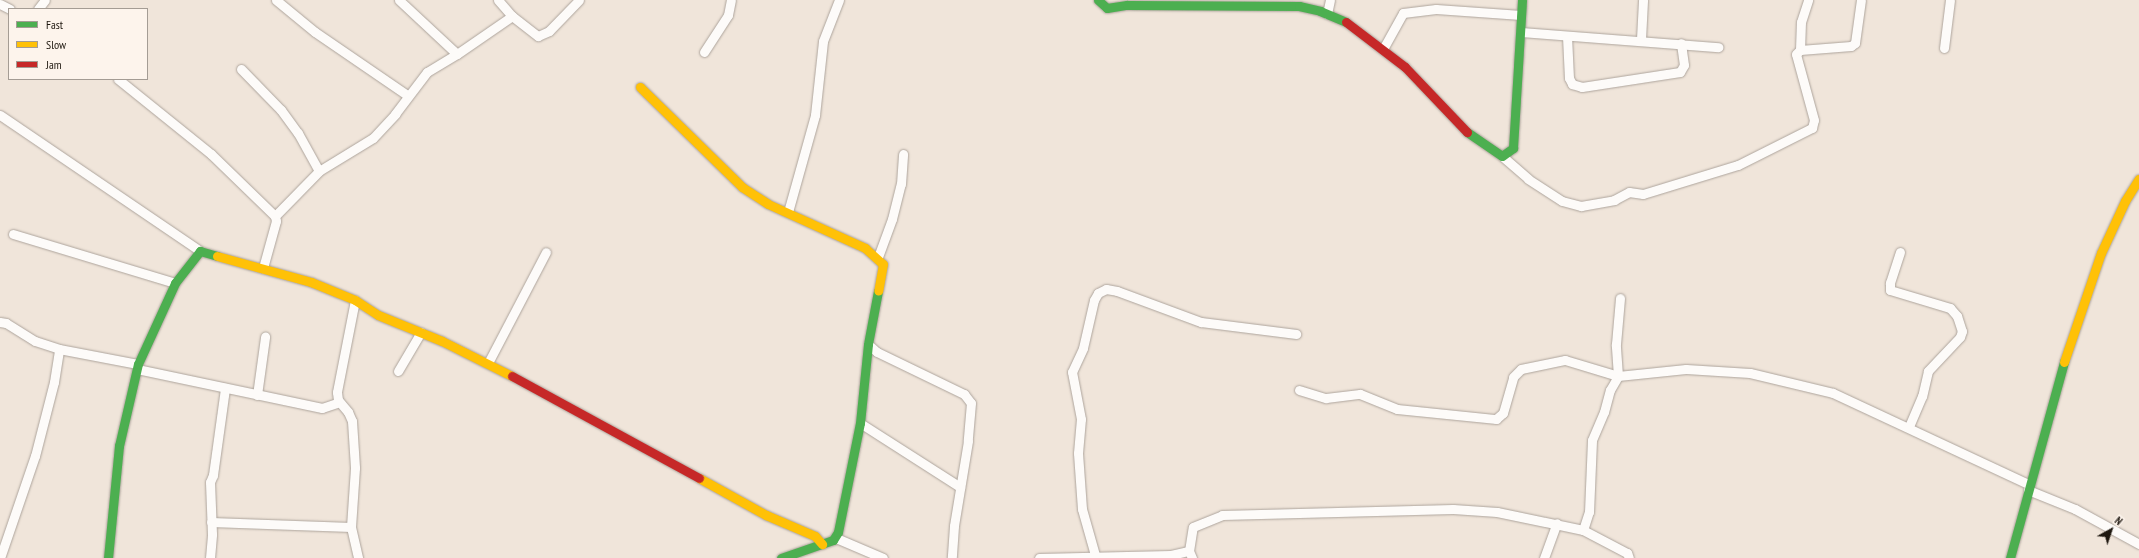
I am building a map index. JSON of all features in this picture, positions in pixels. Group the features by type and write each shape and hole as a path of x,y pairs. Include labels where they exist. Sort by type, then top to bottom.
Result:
{"main road":[{"path":"1098,0 1107,8 1127,5 1237,2 1299,6 1327,14 1348,23 1383,49 1405,67 1462,129 1502,156 1510,151 1515,140 1522,0"},
{"path":"640,87 684,128 736,182 768,204 865,248 878,257 883,264 874,300 866,357 860,423 849,485 836,538 781,558"},
{"path":"2010,558 2064,362 2101,253 2125,201 2139,179"},
{"path":"108,558 119,446 138,367 175,283 200,251 310,282 355,300 378,315 421,332 488,363 766,515 815,536 822,544"}],"street":[{"path":"39,8 45,0"},
{"path":"276,0 315,32 407,95"},
{"path":"398,0 457,54"},
{"path":"498,0 512,16 538,36 549,30 579,0"},
{"path":"704,52 728,15 731,0"},
{"path":"788,212 815,115 823,41 839,0"},
{"path":"1327,14 1330,0"},
{"path":"1641,39 1643,0"},
{"path":"1502,156 1510,164 1562,201 1580,206 1614,200 1629,192 1644,194 1738,165 1809,131 1813,127 1814,120 1795,56 1800,50 1801,22 1808,0"},
{"path":"1800,50 1851,46 1855,43 1860,0"},
{"path":"1944,48 1950,0"},
{"path":"1383,49 1404,13 1436,10 1521,15"},
{"path":"275,216 319,171 373,138 395,114 407,95 427,72 457,54 512,16"},
{"path":"1520,32 1567,36 1641,39 1718,46"},
{"path":"1567,36 1569,78 1572,84 1582,87 1680,72 1684,65 1681,43"},
{"path":"241,69 281,110 319,171"},
{"path":"119,80 211,154 275,216 276,221 263,268"},
{"path":"0,115 200,251"},
{"path":"1510,151 1510,164"},
{"path":"878,257 892,219 901,184 903,154"},
{"path":"12,234 175,283"},
{"path":"488,363 546,252"},
{"path":"1900,252 1890,283 1890,290 1950,308 1957,316 1962,331 1960,337 1928,371 1922,396 1909,427"},
{"path":"1095,555 1082,509 1078,453 1081,419 1072,372 1083,348 1094,300 1098,293 1106,289 1117,291 1201,322 1296,334"},
{"path":"1583,530 1589,512 1592,440 1604,412 1610,390 1618,376 1616,344 1620,298"},
{"path":"355,300 337,392 340,402 348,412 352,422 355,468 351,527 358,558"},
{"path":"0,322 6,323 36,341 59,349 257,395 322,408 340,402"},
{"path":"398,371 421,332"},
{"path":"257,395 265,337"},
{"path":"868,344 877,352 967,396 971,403 971,415 960,487 952,558"},
{"path":"0,558 35,456 54,382 59,349"},
{"path":"866,357 877,352"},
{"path":"1299,390 1326,398 1360,394 1387,405 1413,412 1496,419 1503,413 1513,377 1521,369 1565,360 1618,376 1686,368 1750,373 1833,393 1909,427 2029,488 2075,509 2139,544"},
{"path":"210,558 210,482 213,475 226,388"},
{"path":"860,423 960,487"},
{"path":"1039,558 1095,555 1190,554 1193,527 1214,518 1236,514 1453,509 1497,512 1557,523 1583,530 1627,553 1629,558"},
{"path":"211,522 351,527"},
{"path":"1544,558 1557,523"},
{"path":"836,538 883,558"}],"traffic: fast":[{"path":"1098,0 1107,8 1127,5 1299,6 1320,11 1346,22"},
{"path":"1467,132 1502,156 1513,148 1522,0"},
{"path":"108,558 119,446 138,364 175,283 200,251 217,256"},
{"path":"781,558 833,540 838,532 860,423 868,344 878,291"},
{"path":"2010,558 2064,362"}],"traffic: slow":[{"path":"640,87 742,187 768,204 865,248 883,264 878,291"},
{"path":"2064,362 2101,253 2125,201 2139,179"},
{"path":"217,256 311,282 355,300 378,315 442,341 512,376"},
{"path":"699,478 766,515 815,536 822,544"}],"traffic: jam":[{"path":"1346,22 1405,67 1467,132"},
{"path":"512,376 699,478"}]}
